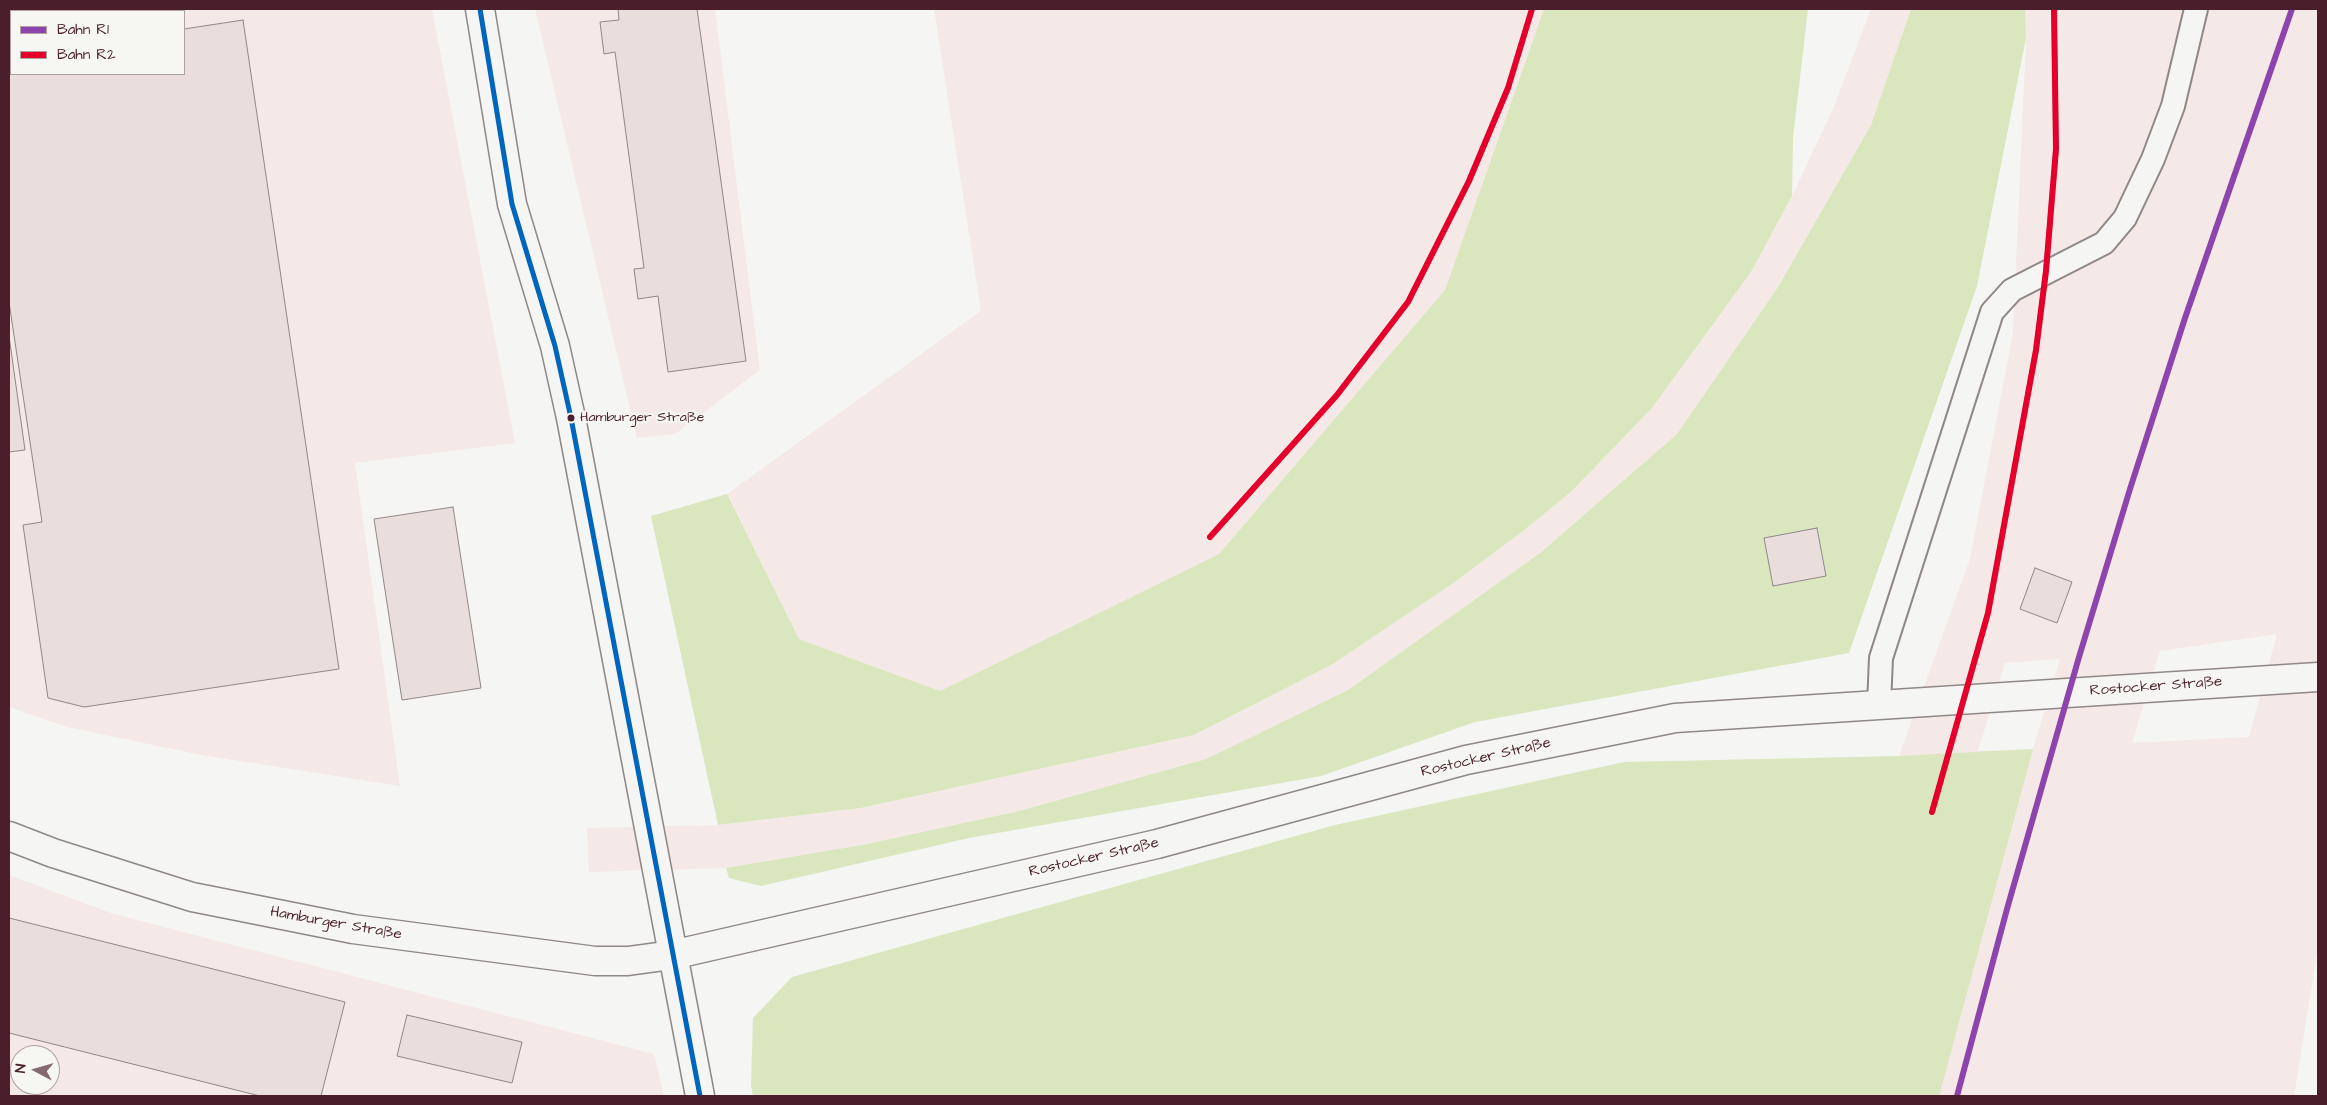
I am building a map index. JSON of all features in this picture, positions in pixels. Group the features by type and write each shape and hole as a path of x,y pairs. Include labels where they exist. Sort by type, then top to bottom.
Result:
{"street":[{"path":"480,9 512,204 555,346 571,418 700,1096"},
{"name":"Rostocker Straße","path":"672,955 1157,844 1466,760 1675,718 2318,676"},
{"name":"Hamburger Straße","path":"9,836 53,853 192,897 353,929 595,961 628,961 672,955"}],"lane":[{"path":"1879,705 1881,658 1992,312 2012,290 2104,243 2125,218 2153,159 2173,106 2188,52 2196,9"}],"shaded area":[{"path":"9,9 432,9 515,443 355,463 400,786 201,755 67,727 9,707"},
{"path":"535,9 715,9 760,370 675,434 637,438"},
{"path":"934,9 1544,9 1445,290 1219,554 940,691 799,639 727,494 981,311"},
{"path":"1871,9 1911,9 1871,125 1778,287 1677,434 1540,553 1348,690 1206,759 1019,811 867,844 726,868 589,872 587,828 718,825 861,808 1194,735 1333,664 1452,584 1523,531 1572,491 1652,408 1751,272 1792,196 1833,109"},
{"path":"2025,9 2318,9 2318,947 2294,1096 1793,1096 1899,756 1970,559 2013,333 2026,38","holes":["2277,634 2249,737 2132,743 2160,651","2060,659 2033,749 1978,751 2005,663"]},
{"path":"9,875 114,914 654,1054 664,1096 9,1096"}],"green space":[{"path":"1544,9 1808,9 1793,138 1792,196 1751,272 1652,408 1572,491 1523,531 1452,584 1333,664 1194,735 861,808 718,825 651,516 727,494 799,639 940,691 1219,554 1445,290"},
{"path":"1911,9 2025,9 2026,38 1977,286 1849,653 1475,722 1321,776 969,838 761,886 729,878 726,868 867,844 1019,811 1206,759 1348,690 1540,553 1677,434 1778,287 1871,125"},
{"path":"2033,749 1939,1096 753,1096 751,1085 753,1018 792,977 1335,825 1624,762 1899,756"}],"building":[{"path":"618,9 697,9 746,361 668,372 658,296 638,299 634,269 644,268 615,52 604,54 600,22 619,20"},
{"path":"243,20 339,669 84,707 48,698 23,525 42,522 9,302 9,55 10,75 185,75 185,29"},
{"path":"9,336 25,450 9,452"},
{"path":"453,507 481,688 402,700 374,519"},
{"path":"1817,528 1826,576 1773,586 1764,538"},
{"path":"2035,568 2072,582 2057,623 2020,609"},
{"path":"9,918 345,1002 321,1096 260,1096 9,1033"},
{"path":"407,1015 522,1042 512,1083 397,1056"}],"railway":[{"path":"1210,537 1337,395 1408,302 1469,181 1508,88 1532,9"},
{"path":"1932,812 1988,613 2036,350 2046,271 2056,149 2054,9"}],"rail line":[{"name":"R2","path":"1210,537 1337,395 1408,302 1469,181 1508,88 1532,9"},
{"name":"R2","path":"1932,812 1988,613 2036,350 2046,271 2056,149 2054,9"},
{"name":"R1","path":"1957,1096 2007,909 2079,657 2130,489 2185,318 2292,9"}],"transit line":[{"path":"480,9 512,204 555,346 571,418 700,1096"}],"place":[{"name":"Hamburger Straße","path":"571,418"}]}
